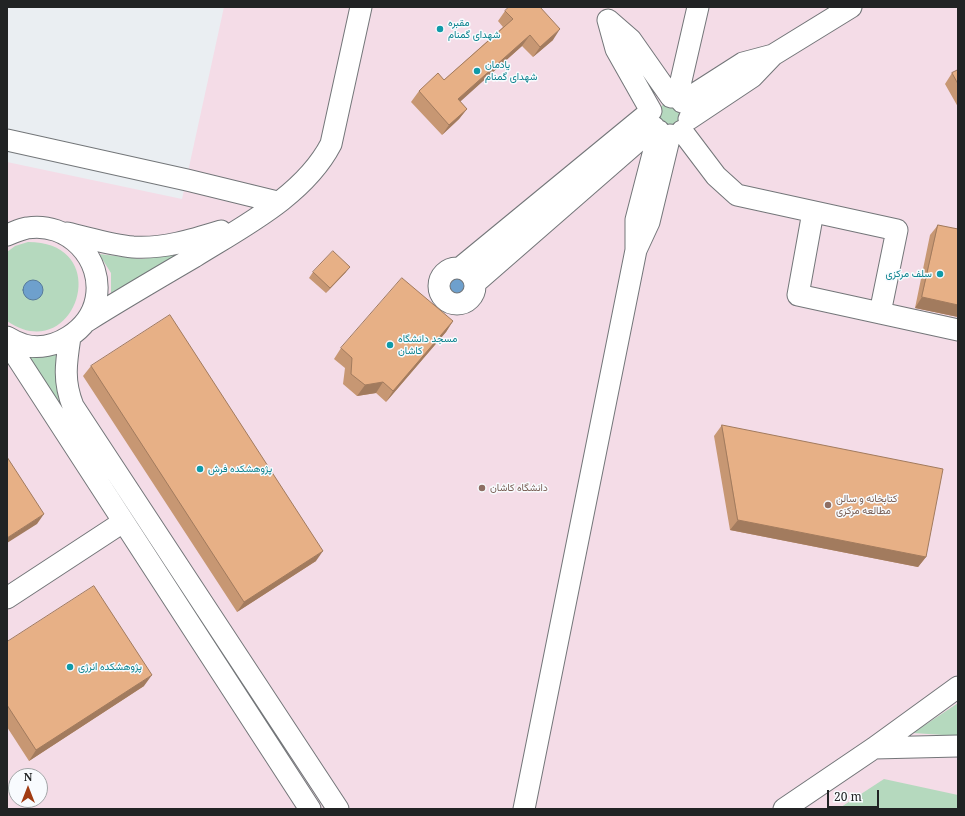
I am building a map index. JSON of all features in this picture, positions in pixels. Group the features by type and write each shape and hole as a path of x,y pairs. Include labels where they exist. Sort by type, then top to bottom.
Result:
{"lane":[{"path":"7,337 24,345 48,345 70,337 87,321 250,223 310,176 322,161 331,144 361,7"},
{"path":"524,809 636,250 636,220 671,117 698,7"},
{"path":"460,268 470,273 475,283 473,295 463,303 451,303 441,296 438,284 440,278 449,269 460,268 671,117 752,77 772,55 852,7"},
{"path":"604,13 631,40 671,117 716,176 737,195 897,230 880,313"},
{"path":"475,283 671,117"},
{"path":"7,140 187,180 277,202"},
{"path":"814,212 798,295 958,330"},
{"path":"7,221 134,247 162,246 191,240 250,223"},
{"path":"7,235 27,228 45,228 72,237 88,254 97,276 96,299 87,321"},
{"path":"70,337 65,364 67,390 73,406 338,809"},
{"path":"7,342 310,809"},
{"path":"7,598 123,522"},
{"path":"784,809 874,748 958,688"},
{"path":"874,748 958,746"}],"shaded area":[{"name":"دانشگاه کاشان","path":"224,7 958,7 958,809 7,809 7,162 182,199"}],"green space":[{"path":"665,103 670,103 683,113 680,126 663,129 656,113"},
{"path":"28,242 55,247 72,261 78,279 76,299 67,317 51,328 31,331 7,321 7,252 15,246"},
{"path":"190,252 111,298 111,273 99,254 141,259"},
{"path":"59,352 57,378 59,403 26,356"},
{"path":"958,703 958,736 913,733"},
{"path":"884,779 958,795 958,809 838,809"}],"water":[{"path":"457,277 463,280 466,286 463,292 457,295 451,292 448,286 451,280"},
{"path":"33,280 40,283 43,290 40,297 33,300 26,297 23,290 26,283"}],"building":[{"name":"یادمان شهدای گمنام","path":"509,7 540,7 560,29 540,47 530,35 458,99 467,109 449,125 419,91 438,73 444,80 513,19 505,11"},
{"path":"958,70 958,84 952,73"},
{"name":"سلف مرکزی","path":"938,225 958,229 958,305 922,297"},
{"path":"333,251 350,267 330,288 313,272"},
{"name":"مسجد دانشگاه کاشان","path":"402,278 453,321 393,391 383,382 365,385 351,374 352,358 341,348"},
{"name":"پژوهشکده فرش","path":"170,315 323,551 244,602 91,366"},
{"name":"کتابخانه و سالن مطالعه مرکزی","path":"722,425 943,469 926,557 738,520"},
{"path":"7,457 44,514 7,538"},
{"name":"پژوهشکده انرژی","path":"94,586 152,675 36,750 7,705 7,642"}],"place":[{"name":"مقبره شهدای گمنام","path":"440,29"},
{"name":"یادمان شهدای گمنام","path":"477,71"},
{"name":"سلف مرکزی","path":"940,274"},
{"name":"مسجد دانشگاه کاشان","path":"390,345"},
{"name":"پژوهشکده فرش","path":"200,469"},
{"name":"دانشگاه کاشان","path":"482,488"},
{"name":"کتابخانه و سالن مطالعه مرکزی","path":"828,505"},
{"name":"پژوهشکده انرژی","path":"70,667"}]}
